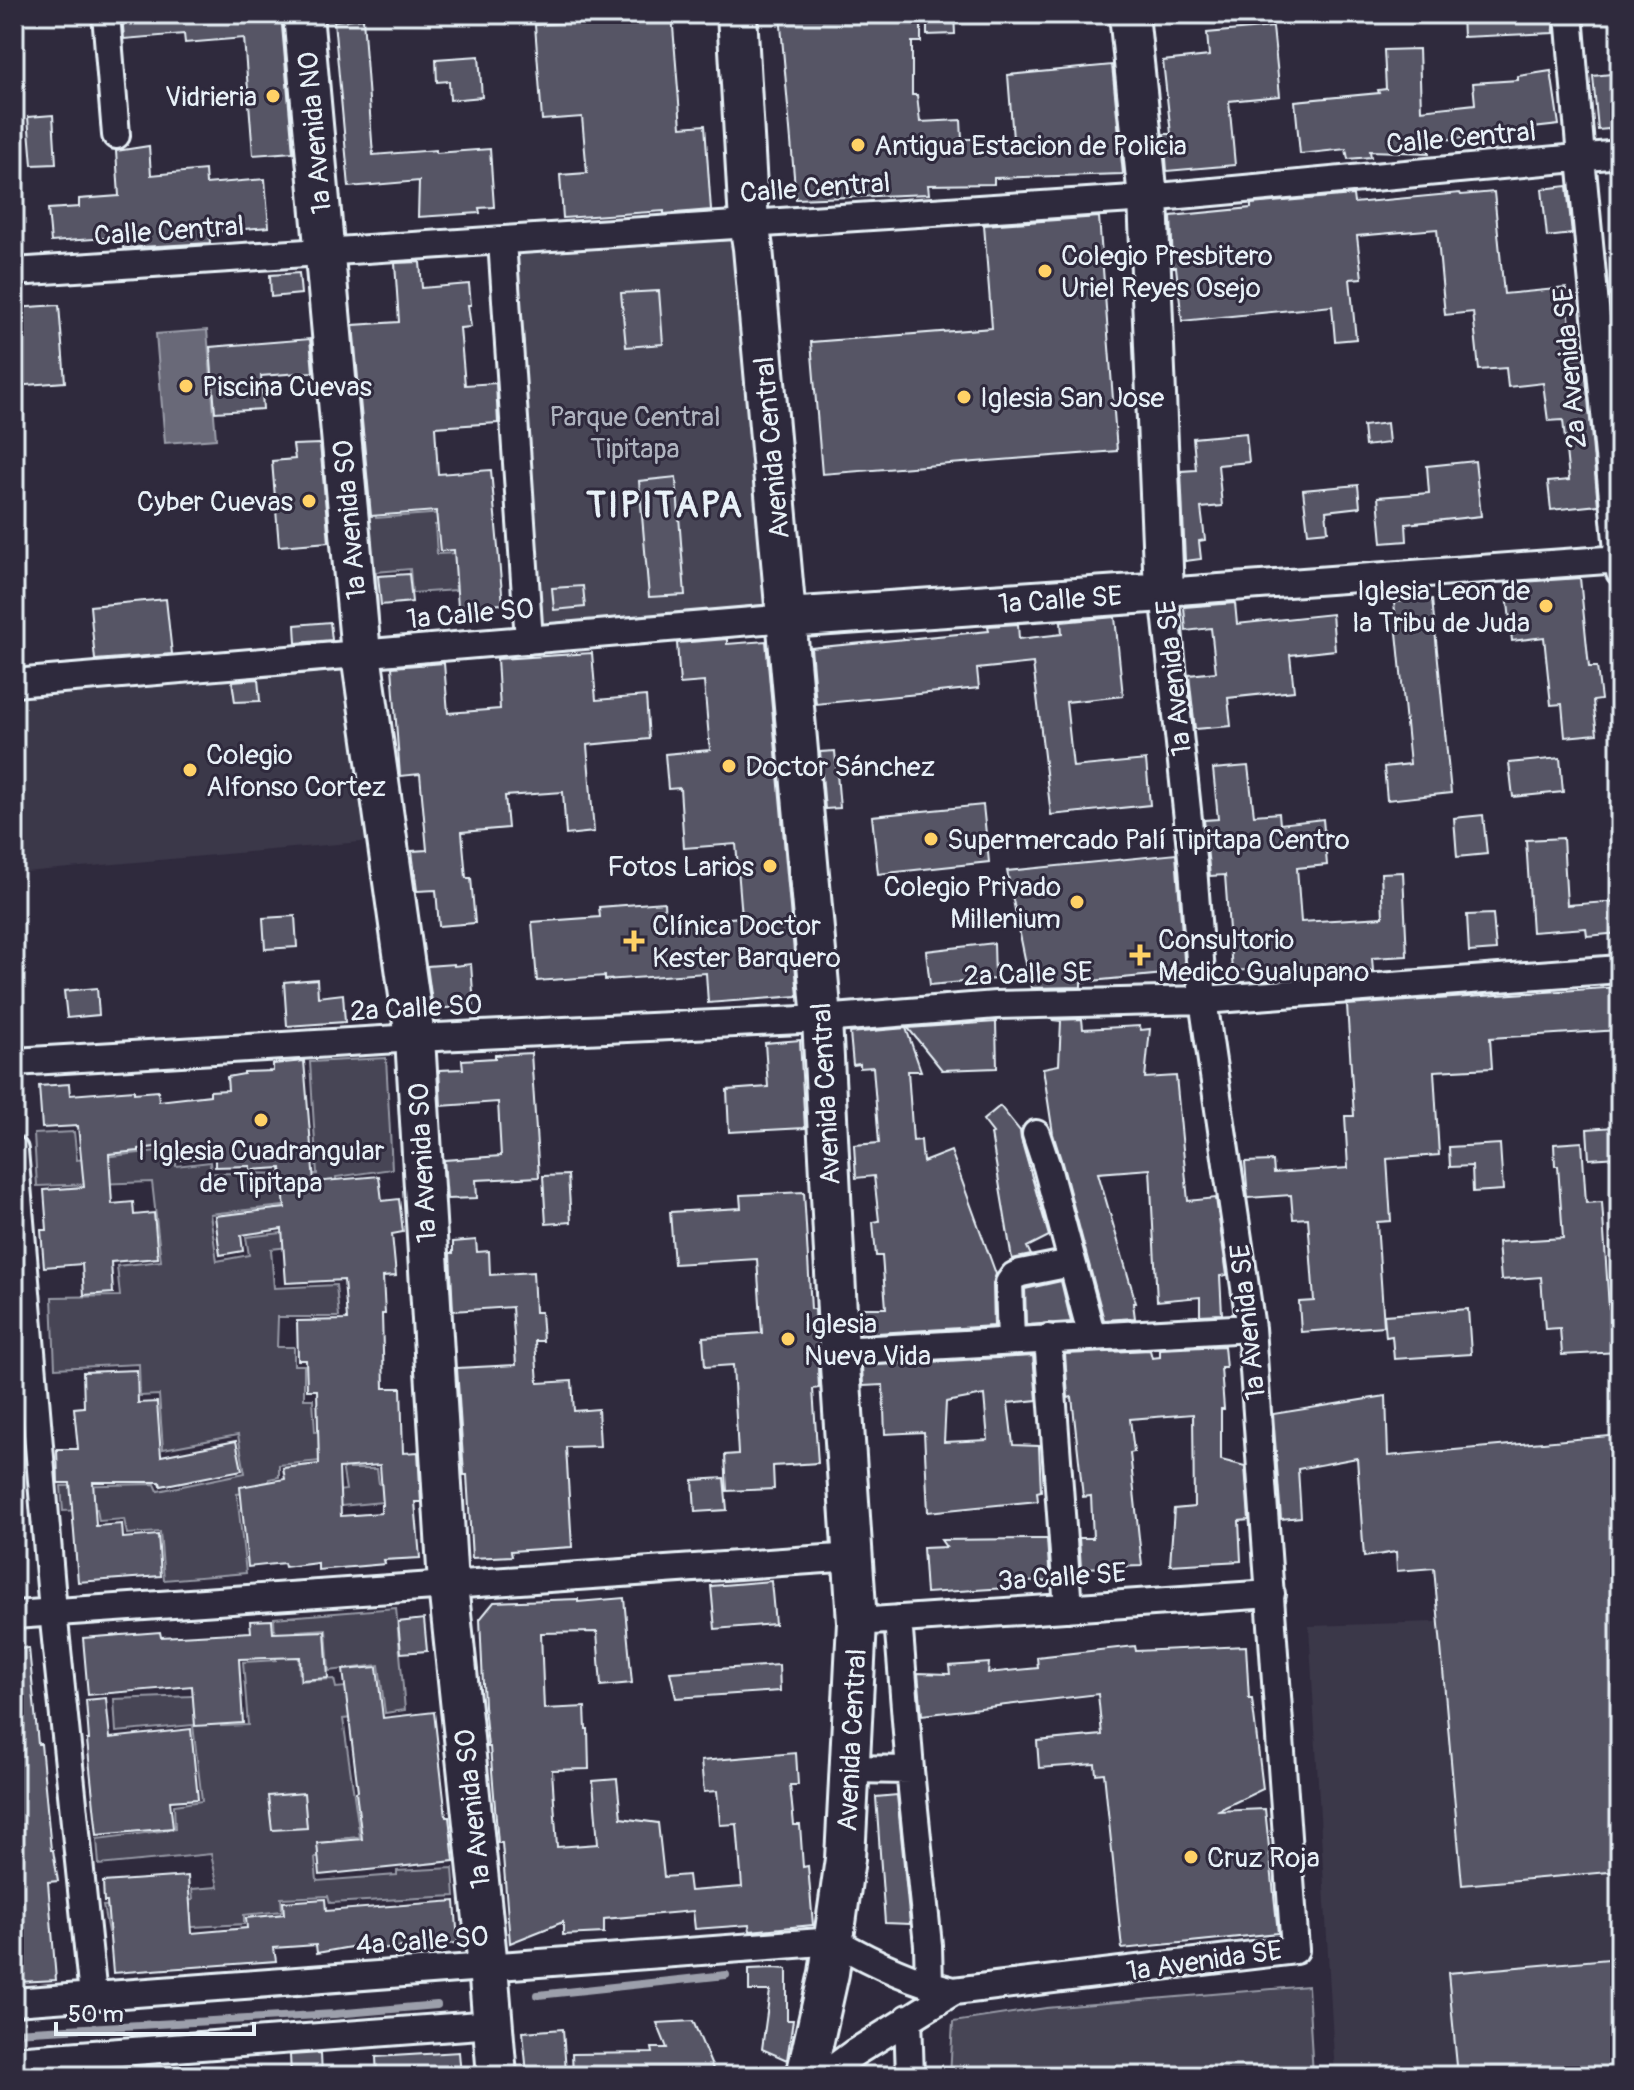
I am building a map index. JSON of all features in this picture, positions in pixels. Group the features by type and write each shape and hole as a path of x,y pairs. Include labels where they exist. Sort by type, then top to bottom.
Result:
{"street":[{"path":"106,14 116,135"},
{"name":"1a Avenida NO","path":"303,14 325,253"},
{"name":"Avenida Central","path":"737,14 749,223 822,1019 857,1622 845,1859 835,1941 806,2076"},
{"name":"1a Avenida SE","path":"823,2076 908,2018 941,1988 1295,1950 1251,1328 1203,1000 1193,867 1164,592 1148,198 1129,14"},
{"name":"2a Avenida SE","path":"1569,14 1620,563"},
{"name":"Calle Central","path":"14,272 1148,198 1620,154"},
{"path":"502,241 529,640"},
{"name":"1a Avenida SO","path":"325,253 361,654 415,1038 448,1585 497,2076"},
{"name":"1a Calle SE","path":"787,618 1620,563"},
{"name":"1a Calle SO","path":"14,683 787,618"},
{"name":"2a Calle SE","path":"822,1019 996,1005 1203,1000 1620,969"},
{"name":"2a Calle SO","path":"14,1062 415,1038 822,1019"},
{"path":"1036,1134 1092,1337"},
{"path":"14,1150 53,1611 93,1996"},
{"path":"1011,1341 1009,1283 1014,1276 1071,1263"},
{"path":"839,1351 1251,1328"},
{"path":"1048,1338 1068,1608"},
{"path":"14,1615 854,1557"},
{"name":"3a Calle SE","path":"857,1622 1271,1594"},
{"path":"898,1619 928,1945 941,1988"},
{"path":"850,1769 910,1770"},
{"path":"835,1941 878,1965 941,1988"},
{"name":"4a Calle SO","path":"14,2002 835,1941"},
{"path":"908,2018 910,2076"},
{"path":"14,2060 493,2024"}],"shaded area":[{"name":"Colegio Alfonso Cortez","path":"356,667 372,841 14,873 14,699"},
{"path":"1620,1616 1620,2076 1335,2076 1309,1626"}],"green space":[{"name":"Parque Central Tipitapa","path":"735,233 765,612 535,630 507,251"},
{"path":"368,427 376,518 444,513 487,521 435,525 437,554 459,553 475,577 455,579 456,590 412,593 410,569 376,572 379,621 361,623 346,428"},
{"path":"386,1058 392,1169 336,1177 337,1200 210,1214 217,1261 249,1255 246,1237 381,1222 383,1237 271,1249 274,1288 336,1285 339,1317 278,1317 277,1347 294,1347 294,1365 304,1365 304,1399 313,1399 315,1432 346,1429 349,1469 377,1469 379,1484 411,1482 413,1499 300,1510 298,1496 346,1490 341,1459 279,1465 279,1477 269,1479 271,1490 237,1494 246,1573 164,1580 160,1532 127,1534 124,1519 99,1521 97,1509 63,1511 61,1486 155,1484 158,1491 245,1473 238,1435 163,1449 159,1395 140,1396 139,1364 55,1368 52,1297 120,1296 117,1266 161,1261 152,1182 37,1186 34,1134 74,1132 77,1160 175,1149 176,1166 210,1162 211,1173 317,1174 310,1062"},
{"path":"396,1608 405,1710 385,1713 379,1665 329,1671 326,1629 297,1631 300,1681 334,1679 336,1688 356,1686 361,1717 343,1719 360,1837 336,1839 337,1857 315,1858 317,1881 453,1868 455,1896 330,1903 328,1896 281,1898 282,1911 244,1915 244,1924 108,1932 103,1906 193,1900 192,1889 218,1887 211,1854 99,1865 97,1839 175,1829 174,1805 202,1801 193,1725 116,1732 114,1699 219,1695 221,1726 248,1725 243,1662 276,1660 274,1618"},
{"path":"1308,1986 1313,2076 950,2076 953,2022 1046,2008"}],"water":[{"name":"Piscina Cuevas","path":"207,330 216,439 165,443 156,334"}],"building":[{"path":"122,14 281,14 293,152 253,155 244,38 185,43 184,34 124,39"},
{"path":"636,14 672,14 681,127 705,125 711,210 563,218 560,175 587,173 582,117 542,120 535,25 636,17"},
{"path":"780,14 865,14 865,18 921,18 921,42 912,42 912,95 917,95 920,122 961,120 962,139 1013,139 1008,75 1112,65 1123,174 994,178 994,184 928,185 929,194 796,199"},
{"path":"927,14 954,14 955,34 927,35"},
{"path":"1462,14 1553,14 1554,33 1463,37"},
{"path":"363,18 373,155 490,149 494,207 479,208 480,213 418,217 419,181 349,187 334,21"},
{"path":"1273,27 1280,96 1229,101 1235,165 1167,171 1164,134 1171,134 1163,61 1209,56 1207,33"},
{"path":"1419,49 1421,110 1475,104 1473,83 1518,80 1518,76 1551,71 1559,125 1429,141 1429,153 1370,151 1371,157 1348,159 1346,149 1300,154 1295,101 1379,93 1378,90 1386,89 1384,50"},
{"path":"479,56 482,97 450,100 449,81 437,82 436,59"},
{"path":"1620,73 1620,128 1598,130 1593,76"},
{"path":"53,115 56,164 32,165 28,117"},
{"path":"149,146 151,175 205,170 206,184 265,179 269,227 209,232 210,243 123,248 122,237 51,242 48,209 79,207 79,199 119,196 116,151"},
{"path":"1567,186 1572,234 1547,237 1542,189"},
{"path":"1494,192 1504,294 1566,288 1570,325 1581,323 1598,505 1551,510 1548,482 1569,480 1563,420 1548,421 1543,383 1508,387 1506,368 1479,370 1473,312 1445,315 1437,229 1357,236 1362,278 1350,279 1356,339 1335,341 1332,306 1182,321 1176,267 1173,267 1171,216 1251,208 1251,204 1353,195 1354,203"},
{"name":"Iglesia San Jose","path":"1099,217 1117,451 822,474 811,342 992,328 984,225"},
{"path":"420,262 422,288 469,284 471,327 460,328 465,385 496,383 498,423 435,427 438,474 491,470 503,604 458,607 454,550 440,551 436,511 371,516 353,325 399,322 395,263"},
{"path":"299,273 301,294 271,297 270,275"},
{"path":"659,291 663,344 626,347 621,293"},
{"path":"59,305 65,382 14,386 14,308"},
{"path":"310,339 313,372 261,376 263,409 215,412 210,347"},
{"path":"1387,423 1389,443 1365,446 1363,426"},
{"path":"1246,433 1249,462 1218,465 1222,506 1201,508 1205,540 1199,541 1201,559 1185,561 1181,471 1196,470 1193,438"},
{"name":"Cyber Cuevas","path":"320,444 329,542 279,546 272,461 295,459 293,445"},
{"path":"1475,461 1481,516 1406,524 1407,541 1382,543 1378,497 1429,493 1427,466"},
{"path":"676,477 685,595 649,597 639,481"},
{"path":"1358,485 1360,507 1326,511 1328,531 1308,533 1303,490"},
{"path":"409,574 412,602 381,605 378,576"},
{"path":"1580,578 1589,667 1597,667 1601,700 1593,701 1597,734 1565,737 1562,704 1551,705 1544,637 1512,641 1506,583"},
{"path":"583,586 585,607 554,610 552,588"},
{"path":"166,599 172,654 95,660 90,606"},
{"path":"1432,599 1451,793 1387,800 1384,767 1410,764 1394,602"},
{"path":"1235,603 1237,624 1332,614 1335,650 1290,655 1294,691 1228,698 1231,726 1195,729 1189,675 1216,672 1211,628 1186,631 1184,607"},
{"path":"1115,617 1123,696 1066,702 1073,767 1146,760 1150,805 1051,815 1033,663 977,669 979,688 816,704 811,648 989,631 988,626 1018,624 1019,639 1062,634 1061,622"},
{"path":"330,622 332,640 296,643 295,625"},
{"path":"727,639 727,644 766,641 798,996 708,1003 706,973 537,981 532,922 600,917 599,907 664,902 665,923 742,917 736,844 684,848 680,788 668,789 665,754 710,750 704,682 680,684 677,643"},
{"path":"592,653 596,700 646,696 649,739 587,745 594,832 566,835 563,792 505,796 508,828 462,832 466,878 471,878 475,923 439,926 436,890 417,891 412,851 427,850 420,774 400,776 392,667 444,663 448,713 500,709 497,659"},
{"path":"258,679 260,701 235,702 232,681"},
{"path":"835,751 840,808 825,809 820,752"},
{"path":"1560,758 1563,792 1513,797 1509,763"},
{"path":"1248,766 1254,815 1279,813 1280,824 1323,819 1327,865 1297,868 1301,922 1383,917 1381,873 1403,872 1407,956 1372,958 1373,971 1345,973 1344,964 1232,971 1225,875 1210,876 1204,820 1218,819 1213,769"},
{"name":"Supermercado Palí Tipitapa Centro","path":"983,805 989,862 878,874 872,816"},
{"path":"1483,815 1487,854 1457,857 1454,818"},
{"path":"1563,838 1567,905 1620,901 1620,933 1587,936 1586,928 1532,932 1526,840"},
{"name":"Colegio Privado Millenium","path":"1176,854 1185,972 1081,982 1081,987 1031,988 1007,871"},
{"path":"1493,914 1496,950 1469,952 1467,915"},
{"path":"295,916 297,947 265,949 263,918"},
{"path":"994,943 995,979 930,985 926,951"},
{"path":"471,964 474,1006 433,1009 427,966"},
{"path":"317,979 318,997 343,994 345,1022 287,1026 284,982"},
{"path":"1620,987 1620,1030 1490,1038 1492,1068 1434,1071 1439,1155 1387,1159 1391,1221 1377,1222 1384,1326 1301,1332 1299,1302 1314,1301 1308,1218 1293,1219 1291,1195 1248,1198 1245,1162 1273,1161 1274,1173 1348,1168 1345,1116 1354,1116 1347,1005"},
{"path":"97,988 99,1015 67,1018 64,991"},
{"path":"1082,1019 1083,1029 1140,1026 1141,1030 1150,1029 1145,1078 1176,1076 1188,1201 1216,1198 1227,1275 1220,1276 1222,1314 1200,1315 1200,1297 1157,1301 1150,1169 1098,1173 1136,1303 1133,1303 1135,1318 1104,1320 1053,1134 1043,1068 1059,1065 1061,1021 1052,1020"},
{"path":"996,1022 997,1068 942,1070 908,1028"},
{"path":"906,1028 921,1071 908,1071 913,1141 921,1140 923,1162 951,1151 996,1274 993,1284 994,1326 860,1334 859,1308 886,1308 882,1256 876,1256 873,1222 879,1221 874,1176 856,1178 854,1145 879,1143 873,1067 853,1065 850,1033"},
{"path":"800,1040 805,1128 729,1132 727,1090 768,1087 765,1043"},
{"path":"531,1053 539,1177 476,1180 477,1198 447,1199 444,1160 501,1156 498,1102 441,1106 439,1070 463,1069 462,1060"},
{"path":"304,1061 314,1182 379,1176 382,1201 399,1199 403,1232 392,1234 396,1276 383,1277 384,1388 401,1388 403,1453 418,1452 421,1502 415,1502 420,1558 318,1570 318,1563 248,1567 240,1487 285,1479 283,1468 319,1464 317,1390 307,1390 306,1360 298,1360 297,1321 347,1320 344,1280 286,1283 282,1229 241,1235 243,1251 220,1255 215,1216 285,1208 281,1168 250,1170 250,1166 215,1167 215,1156 181,1160 180,1144 109,1154 112,1204 133,1202 134,1215 154,1213 158,1258 111,1262 113,1293 84,1295 82,1264 44,1267 41,1230 47,1230 44,1190 84,1187 78,1126 42,1128 39,1086 69,1084 70,1095 158,1091 159,1101 228,1090 227,1077 244,1072 273,1071 273,1064","holes":["380,1465 381,1513 341,1516 339,1468"]},
{"path":"1000,1106 1020,1131 1049,1236 1027,1247 1031,1255 1012,1259 993,1133 983,1120"},
{"path":"1614,1127 1617,1157 1589,1159 1587,1129"},
{"path":"1582,1142 1586,1203 1602,1202 1609,1308 1620,1307 1620,1352 1562,1355 1560,1328 1545,1329 1541,1277 1501,1280 1498,1242 1563,1238 1554,1144"},
{"path":"1500,1144 1503,1190 1473,1192 1472,1166 1450,1167 1449,1147"},
{"path":"568,1175 571,1222 546,1224 543,1176"},
{"path":"804,1192 811,1309 815,1309 819,1388 813,1389 818,1463 773,1466 774,1489 727,1491 725,1455 738,1454 733,1365 705,1367 703,1337 762,1333 757,1259 674,1264 670,1212 741,1208 740,1195"},
{"path":"476,1240 477,1252 489,1251 490,1275 533,1272 535,1312 541,1312 543,1341 535,1341 538,1383 572,1381 574,1411 598,1409 600,1446 566,1447 572,1547 511,1551 512,1556 472,1558 457,1368 516,1365 512,1307 453,1311 450,1253 453,1253 453,1242"},
{"path":"1061,1281 1071,1322 1026,1325 1025,1289"},
{"path":"1468,1309 1471,1354 1394,1359 1392,1336 1386,1337 1384,1315"},
{"path":"1224,1346 1226,1368 1221,1368 1224,1409 1221,1409 1221,1460 1245,1466 1249,1520 1239,1521 1241,1561 1170,1565 1174,1509 1194,1507 1193,1414 1130,1419 1134,1452 1130,1453 1142,1566 1081,1568 1079,1538 1093,1538 1091,1496 1083,1497 1072,1397 1068,1398 1065,1354 1150,1350 1152,1358 1160,1357 1160,1349"},
{"path":"1033,1356 1037,1400 1008,1403 1013,1445 1039,1446 1041,1491 1037,1492 1038,1501 928,1512 924,1432 885,1434 883,1385 863,1386 862,1366","holes":["984,1395 988,1440 944,1442 946,1402"]},
{"path":"137,1370 138,1403 157,1402 161,1456 236,1441 242,1470 161,1486 160,1482 93,1482 96,1526 122,1524 123,1538 158,1535 161,1576 78,1582 70,1483 58,1483 57,1449 78,1449 74,1408 84,1407 83,1372"},
{"path":"1386,1396 1388,1456 1620,1435 1620,1871 1462,1885 1434,1568 1397,1571 1396,1552 1364,1557 1357,1458 1298,1469 1301,1517 1281,1519 1273,1414"},
{"path":"724,1478 727,1510 695,1512 693,1480"},
{"path":"1047,1539 1050,1581 1024,1582 1024,1587 926,1593 923,1548 946,1547 941,1540"},
{"path":"771,1581 775,1624 715,1629 711,1586"},
{"path":"624,1598 632,1683 601,1686 597,1632 541,1633 544,1709 585,1707 588,1729 589,1769 552,1770 557,1847 598,1844 593,1781 617,1779 621,1818 658,1823 664,1877 688,1875 690,1891 742,1887 737,1824 720,1825 717,1791 704,1792 701,1761 796,1753 798,1785 790,1785 794,1825 800,1825 803,1867 808,1866 813,1925 750,1931 749,1925 695,1929 693,1911 604,1919 604,1933 563,1935 563,1922 510,1943 502,1843 498,1843 484,1706 480,1619 494,1602 578,1599 578,1602"},
{"path":"424,1619 427,1651 401,1653 398,1622"},
{"path":"272,1620 273,1633 325,1631 328,1678 301,1680 300,1657 239,1659 243,1723 195,1726 192,1686 88,1695 83,1638 160,1632 161,1637 251,1632 250,1621"},
{"path":"1135,1646 1136,1651 1246,1646 1249,1699 1252,1699 1263,1789 1217,1811 1265,1809 1278,1933 1122,1949 1104,1773 1096,1774 1095,1764 1039,1768 1037,1741 1102,1735 1098,1694 922,1715 918,1673 950,1674 949,1666 989,1663 988,1673 1038,1668 1037,1657"},
{"path":"29,1648 51,1850 58,1881 48,1882 56,1980 19,1982 14,1927 14,1649"},
{"path":"779,1665 780,1691 676,1698 670,1672"},
{"path":"377,1667 383,1718 434,1712 454,1861 320,1875 317,1843 362,1839 343,1670"},
{"path":"106,1698 110,1738 191,1729 198,1799 170,1801 173,1828 97,1835 86,1700"},
{"path":"304,1793 307,1828 272,1830 268,1796"},
{"path":"897,1795 910,1924 885,1923 876,1797"},
{"path":"188,1876 192,1933 247,1928 246,1918 284,1914 283,1902 325,1899 326,1911 455,1901 458,1943 362,1950 362,1945 317,1953 316,1945 274,1948 276,1961 113,1973 103,1882"},
{"path":"1620,1958 1620,2076 1458,2076 1448,1973"},
{"path":"749,1969 787,1969 787,2020 793,2020 787,2060 762,2049 770,1991 749,1991"},
{"path":"693,2021 716,2076 573,2076 572,2054 653,2053 652,2048 667,2048 657,2023"},
{"path":"563,2029 566,2072 527,2074 523,2032"},
{"path":"459,2052 461,2076 377,2076 376,2057"},
{"path":"321,2053 322,2076 291,2076 290,2055"}],"waterway":[{"path":"538,1995 726,1975"},
{"path":"14,2032 335,2014 437,2005"}],"place":[{"name":"Vidrieria","path":"273,96"},
{"name":"Antigua Estacion de Policia","path":"858,145"},
{"name":"Colegio Presbitero Uriel Reyes Osejo","path":"1045,271"},
{"name":"Piscina Cuevas","path":"186,386"},
{"name":"Iglesia San Jose","path":"964,397"},
{"name":"Cyber Cuevas","path":"309,501"},
{"name":"Iglesia Leon de la Tribu de Juda","path":"1546,606"},
{"name":"Doctor Sánchez","path":"729,766"},
{"name":"Colegio Alfonso Cortez","path":"190,770"},
{"name":"Supermercado Palí Tipitapa Centro","path":"931,839"},
{"name":"Fotos Larios","path":"770,866"},
{"name":"Colegio Privado Millenium","path":"1077,902"},
{"name":"Clínica Doctor Kester Barquero","path":"634,941"},
{"name":"Consultorio Medico Gualupano","path":"1140,955"},
{"name":"I Iglesia Cuadrangular de Tipitapa","path":"261,1120"},
{"name":"Iglesia Nueva Vida","path":"788,1339"},
{"name":"Cruz Roja","path":"1191,1857"}],"district":[{"name":"TIPITAPA","path":"665,504"}]}
